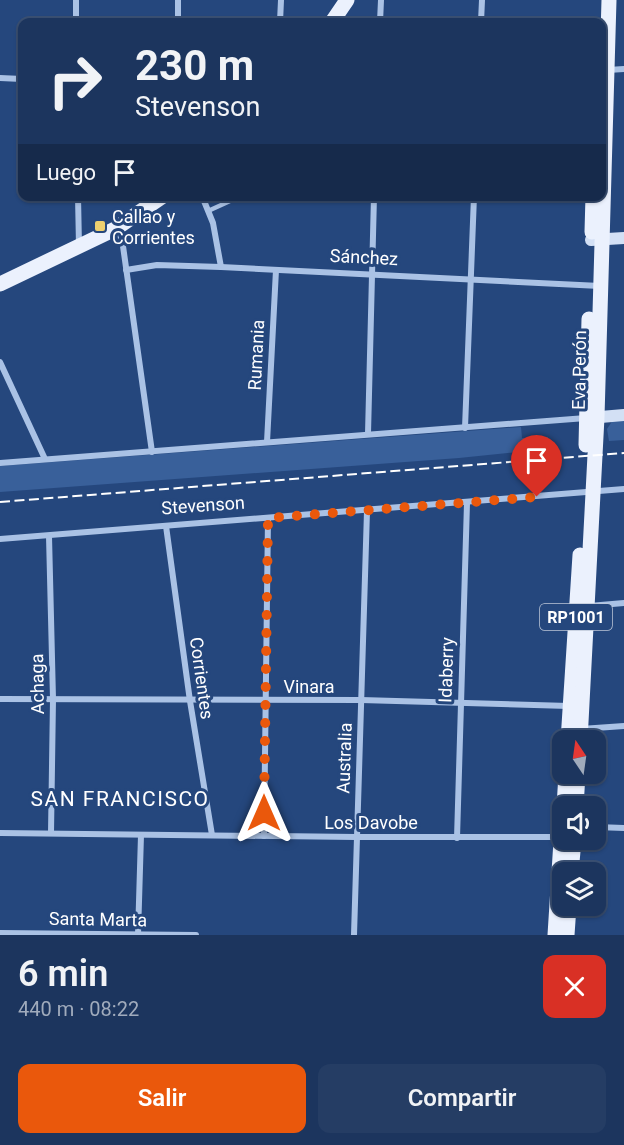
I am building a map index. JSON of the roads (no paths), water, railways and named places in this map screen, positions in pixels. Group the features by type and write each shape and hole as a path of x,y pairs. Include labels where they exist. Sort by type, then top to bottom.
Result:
{"main road":[{"path":"335,18 347,0"},
{"path":"598,0 598,18"},
{"name":"Eva Perón","path":"606,87 609,0"},
{"path":"0,284 115,229 157,201"},
{"name":"Eva Perón","path":"593,201 597,240"},
{"name":"Eva Perón","path":"574,730 589,492 599,201"},
{"name":"Eva Perón","path":"576,706 587,606 589,492"},
{"path":"555,935 561,850"},
{"path":"567,935 568,916"}],"street":[{"path":"76,0 76,18"},
{"path":"178,0 178,18"},
{"path":"280,0 280,18"},
{"path":"380,18 381,0"},
{"path":"481,18 482,0"},
{"path":"607,70 624,69"},
{"path":"0,78 18,79"},
{"path":"78,201 79,247"},
{"path":"204,201 218,243 221,267"},
{"path":"368,434 374,201"},
{"path":"465,428 474,201"},
{"path":"115,229 122,239 152,452"},
{"path":"597,240 624,238"},
{"name":"Sánchez","path":"126,270 157,265 221,267 595,286"},
{"name":"Rumania","path":"267,442 276,270"},
{"path":"0,362 45,459"},
{"path":"0,463 624,415"},
{"name":"Stevenson","path":"0,539 624,489"},
{"name":"Idaberry","path":"457,837 467,503"},
{"name":"Australia","path":"354,935 367,511"},
{"path":"264,836 268,518"},
{"name":"Corrientes","path":"165,526 189,701 212,835"},
{"name":"Achaga","path":"49,536 53,699 51,833"},
{"path":"587,606 624,603"},
{"name":"Vinara","path":"0,699 361,700 576,706"},
{"path":"602,730 624,726"},
{"path":"606,827 624,828"},
{"name":"Los Davobe","path":"0,833 552,838"},
{"path":"138,934 141,835"},
{"name":"Santa Marta","path":"0,933 196,935"}],"lane":[{"path":"208,211 230,201"}],"railway":[{"path":"0,502 624,453"}],"place":[{"name":"Callao y Corrientes","path":"100,226"}],"district":[{"name":"SAN FRANCISCO","path":"120,799"}]}
